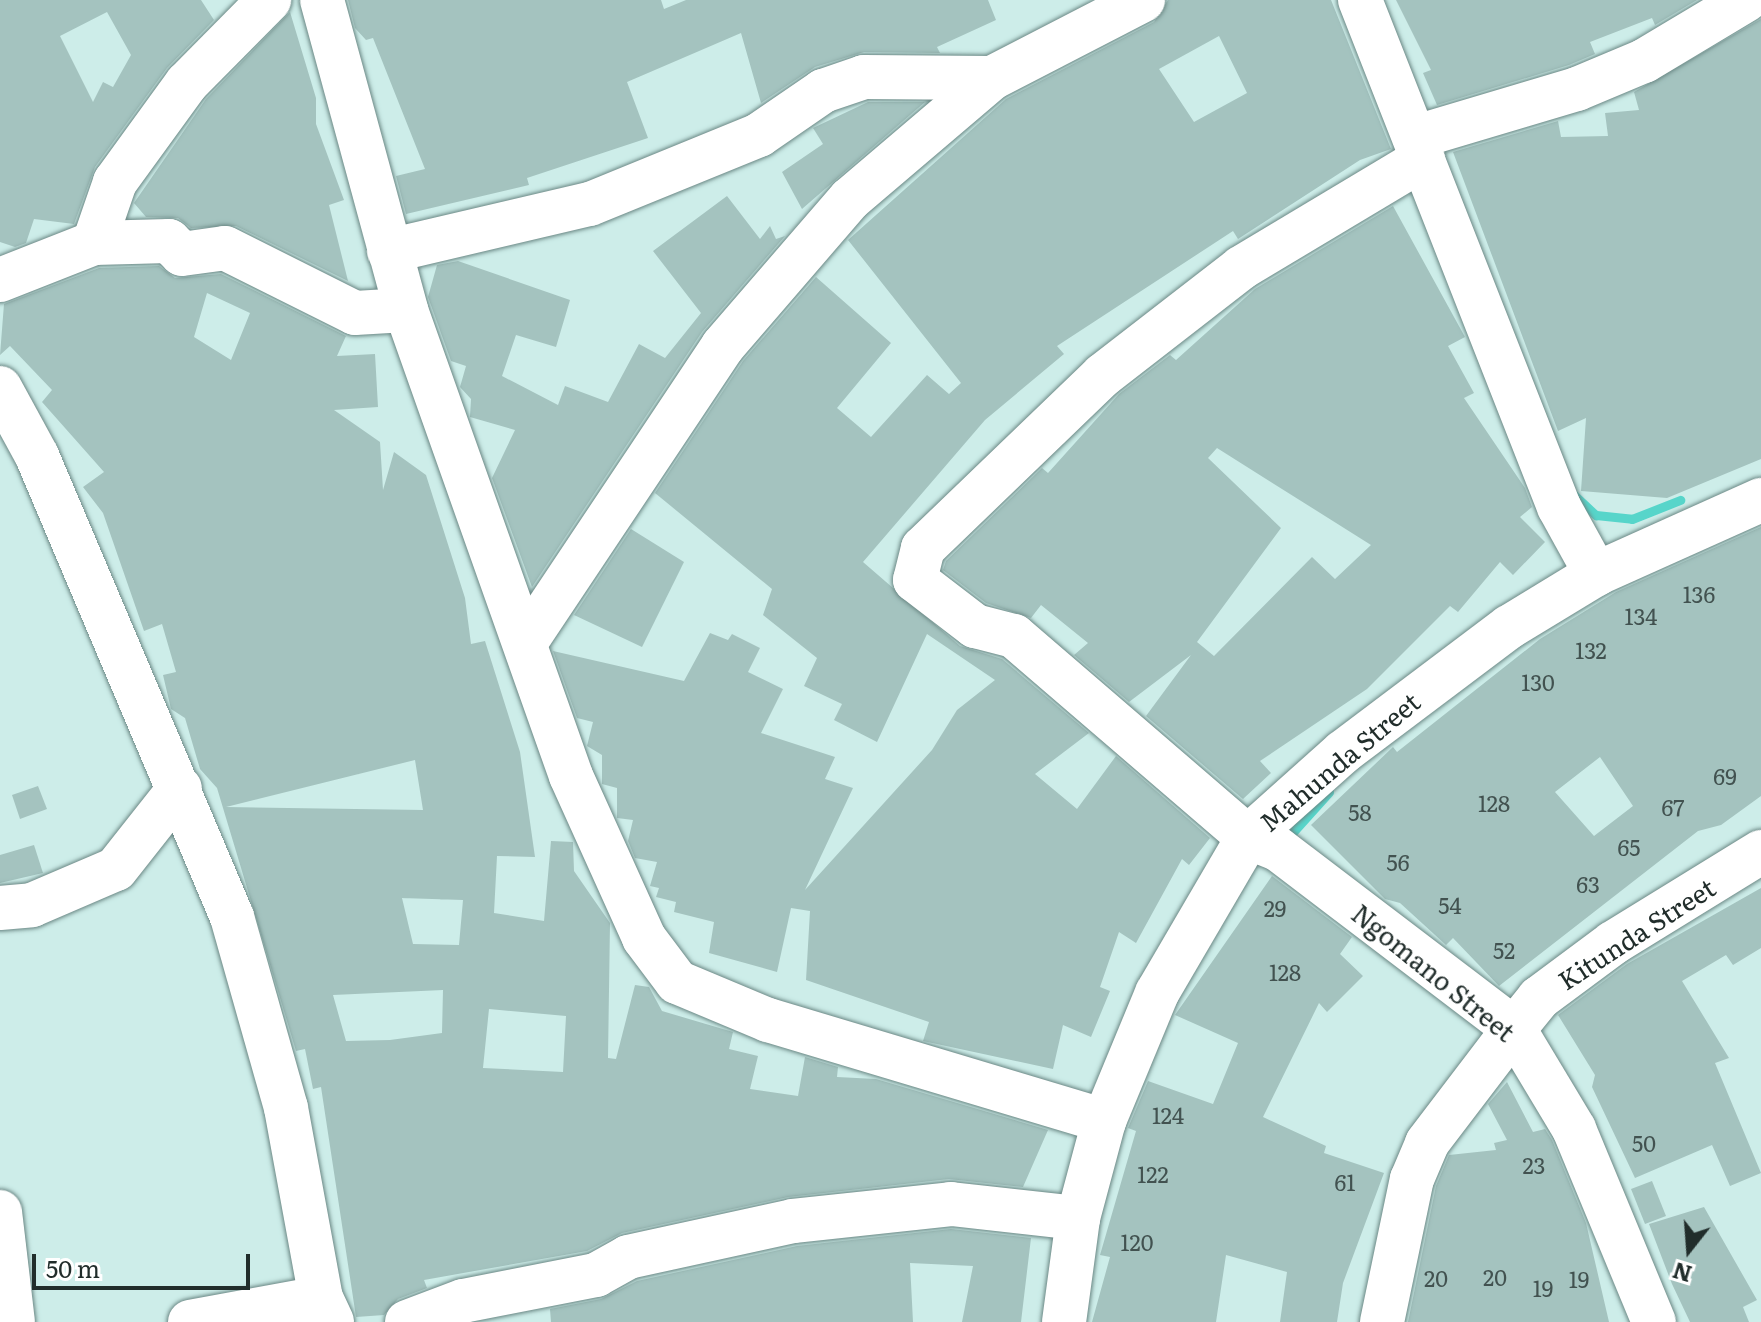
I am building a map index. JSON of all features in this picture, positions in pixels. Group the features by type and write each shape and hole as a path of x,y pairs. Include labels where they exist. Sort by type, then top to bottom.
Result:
{"street":[{"path":"94,243 115,182 187,83 269,0"},
{"path":"322,0 406,310 527,640 571,776 644,938 677,982 768,1020 1104,1121"},
{"path":"527,640 723,346 782,271 850,199 992,78 1143,0"},
{"path":"1360,0 1559,507 1596,574"},
{"name":"Ngomano Street","path":"1654,1322 1574,1129 1514,1029 1278,849 1248,837 1014,636 984,630 926,595 915,580 923,548 1103,375 1241,268 1420,148 1644,61 1746,0"},
{"path":"389,251 590,204 759,135 823,91 864,77 992,78"},
{"path":"0,280 94,243 169,241 182,254 225,248 355,313 406,310"},
{"path":"0,388 37,456 232,917 282,1093 326,1310 190,1322"},
{"name":"Mahunda Street","path":"1064,1322 1078,1218 1104,1121 1157,993 1248,837 1343,752 1509,627 1596,574 1761,500"},
{"path":"0,908 32,905 116,869 180,788"},
{"name":"Kitunda Street","path":"1382,1322 1412,1179 1427,1143 1514,1029 1539,998 1613,943 1761,852"},
{"path":"407,1322 463,1301 596,1275 628,1257 793,1221 951,1204 1078,1218"},
{"path":"0,1212 13,1322"}],"building":[{"path":"0,0 201,0 214,20 167,68 95,167 74,224 34,219 26,243 15,247 0,242","holes":["107,12 131,55 113,87 103,82 93,102 60,36"]},
{"path":"348,0 661,0 664,9 686,0 988,0 996,20 937,47 940,53 864,52 815,67 761,103 741,33 627,82 648,138 527,178 529,185 406,214 396,176 425,169 373,38 366,40 355,28"},
{"path":"1168,0 1331,0 1391,149 1360,160 1238,239 1233,231 1057,346 1064,354 985,420 863,562 960,646 1002,659 1089,733 1035,774 1077,809 1116,756 1210,838 1189,865 1182,859 1136,943 1119,932 1100,987 1110,991 1091,1037 1063,1025 1053,1069 923,1041 929,1022 806,980 810,911 791,908 777,972 709,953 714,922 674,912 676,902 656,897 659,888 650,886 657,862 635,858 628,841 633,820 617,818 617,788 602,784 602,755 587,746 593,722 577,718 553,651 684,681 710,633 728,640 732,634 760,648 748,672 783,689 761,733 835,757 825,779 853,788 805,890 932,750 957,710 995,680 927,634 877,742 834,720 842,704 804,686 817,658 763,615 772,589 655,493 743,361 816,277 891,343 837,408 871,437 927,375 949,394 961,383 848,240 1006,99 1154,22","holes":["1219,36 1247,93 1194,122 1159,69"]},
{"path":"1396,0 1697,0 1655,25 1652,18 1590,42 1595,54 1569,65 1437,105 1423,73 1431,70"},
{"path":"290,12 316,98 316,124 344,200 329,205 348,281 236,226 191,228 178,218 146,217 134,203 206,99"},
{"path":"1761,19 1761,459 1667,498 1581,491 1586,418 1558,431 1453,152 1558,121 1561,137 1608,136 1605,113 1639,110 1634,92"},
{"path":"868,102 925,102 802,209 782,172 823,144 813,128"},
{"path":"727,196 760,239 770,226 776,239 785,236 702,332 532,587 492,478 515,430 470,417 471,399 460,387 466,366 451,361 428,297 437,265 458,261 570,300 556,347 516,335 502,376 558,405 565,386 608,402 639,344 665,358 701,313 653,251"},
{"path":"1393,206 1465,337 1448,346 1474,393 1464,398 1525,488 1532,507 1520,517 1545,542 1513,575 1500,562 1458,612 1450,606 1367,689 1260,761 1271,773 1243,799 1146,716 1191,655 1129,702 1074,655 1088,643 1041,605 1031,618 986,603 943,570 946,561 1042,468 1048,473 1119,394 1170,355 1176,360 1255,289","holes":["1217,448 1371,545 1335,579 1312,557 1214,656 1197,642 1281,528 1208,458"]},
{"path":"159,266 175,278 221,274 346,336 337,356 375,354 378,407 334,410 380,442 383,490 394,452 426,475 465,598 471,644 485,641 520,752 535,857 497,856 494,913 544,921 551,841 573,842 574,871 610,923 608,1058 616,1059 635,985 649,987 662,1011 733,1032 729,1049 758,1056 750,1089 798,1096 805,1057 838,1067 837,1077 876,1079 1048,1130 1023,1187 949,1179 788,1197 622,1233 587,1251 424,1280 427,1288 398,1299 384,1315 356,1317 321,1087 313,1089 305,1049 296,1051 217,788 200,769 185,718 171,709 163,675 176,672 162,624 144,631 103,513 83,487 104,472 42,402 52,390 10,346 0,355 4,304 99,268","holes":["207,293 250,313 231,360 194,337","415,760 423,810 226,807","402,898 463,900 459,945 413,944","443,990 442,1033 390,1040 346,1041 333,995","489,1009 566,1016 563,1072 483,1068"]},
{"path":"1761,527 1761,796 1721,825 1698,831 1499,986 1453,938 1446,945 1400,903 1385,899 1311,825 1393,747 1397,752 1540,639 1616,592","holes":["1600,757 1633,806 1594,836 1555,792"]},
{"path":"631,529 684,562 642,647 574,615"},
{"path":"38,786 47,809 20,819 12,795"},
{"path":"34,845 43,873 0,883 0,855"},
{"path":"1272,876 1352,937 1340,954 1363,976 1327,1012 1319,1003 1263,1117 1326,1146 1324,1153 1384,1173 1343,1283 1337,1322 1280,1322 1287,1272 1226,1255 1216,1322 1092,1322 1110,1257 1100,1255 1136,1131 1128,1128 1148,1081 1213,1104 1238,1043 1175,1015"},
{"path":"1761,888 1761,948 1733,965 1726,955 1682,981 1729,1058 1715,1063 1761,1173 1730,1186 1712,1145 1635,1178 1592,1087 1595,1075 1558,1015 1627,964"},
{"path":"1507,1082 1533,1132 1545,1129 1552,1140 1586,1223 1609,1322 1408,1322 1436,1186 1449,1155 1496,1150 1494,1143 1507,1140 1488,1104"},
{"path":"1652,1181 1666,1216 1645,1224 1631,1189"},
{"path":"1704,1207 1757,1300 1743,1307 1749,1322 1690,1322 1672,1284 1649,1224"},
{"path":"951,1229 1031,1238 1021,1322 962,1322 973,1266 910,1263 913,1322 551,1322 550,1309 601,1299 637,1281 797,1246"}],"waterway":[{"path":"1572,493 1596,515 1632,519 1680,500"},
{"path":"1285,841 1329,792"}]}
